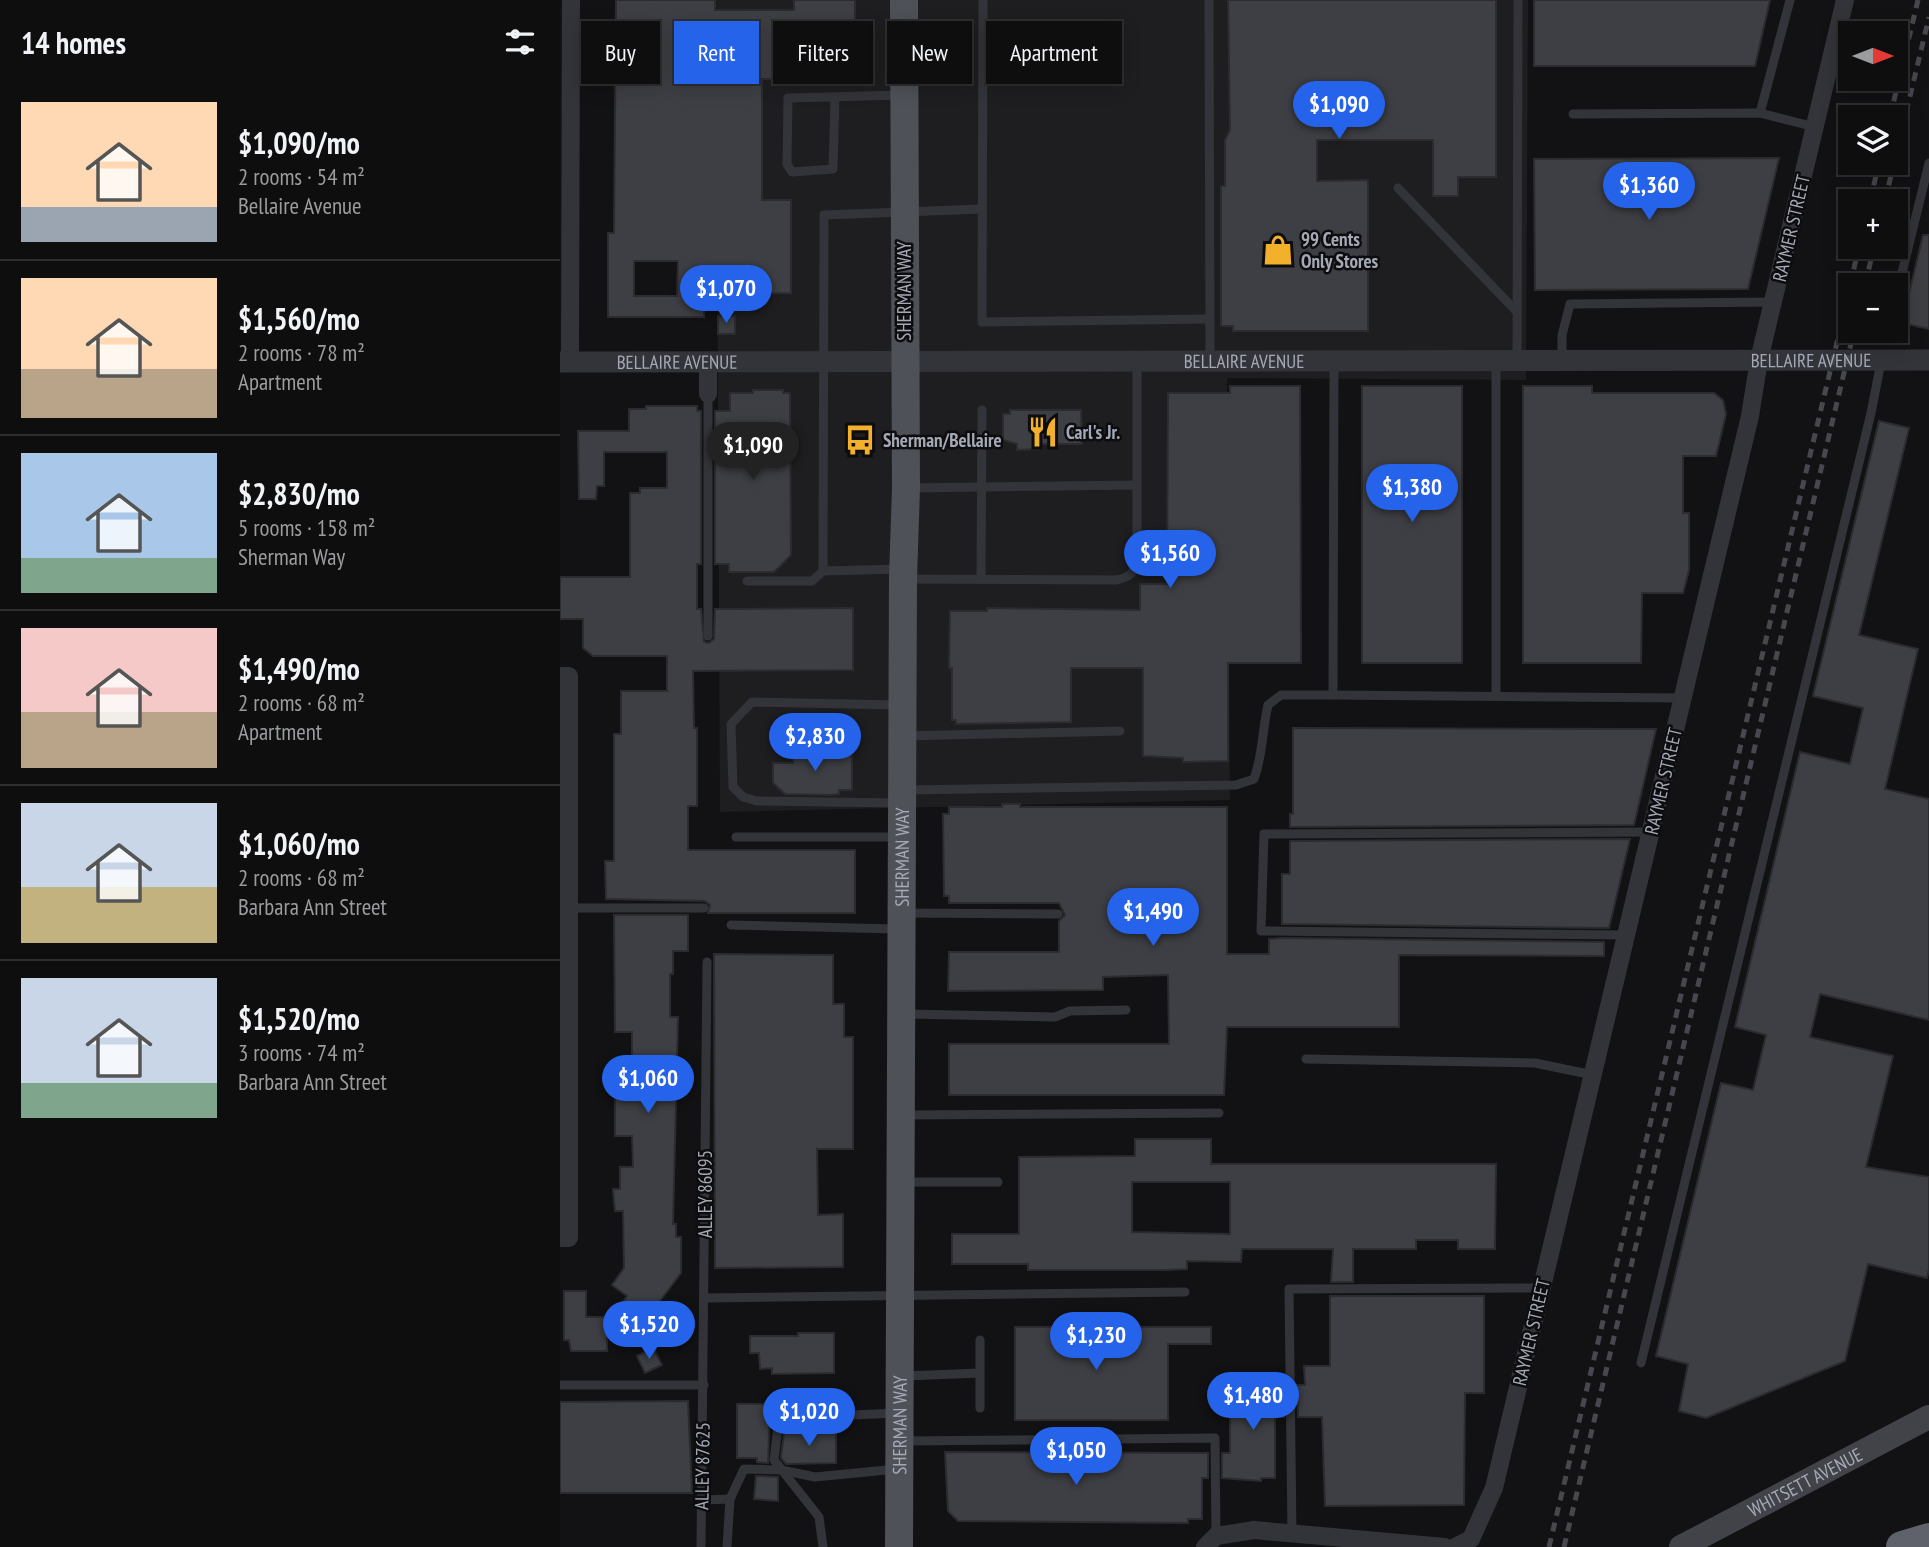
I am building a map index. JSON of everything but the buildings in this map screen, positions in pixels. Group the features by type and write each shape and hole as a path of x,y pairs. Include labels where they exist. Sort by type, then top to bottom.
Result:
{"highway":[{"path":"1902,1547 1929,1539"}],"main road":[{"name":"SHERMAN WAY","path":"899,1547 903,574 906,488 904,0"},
{"name":"WHITSETT AVENUE","path":"1681,1547 1929,1417"}],"street":[{"path":"565,362 570,0"},
{"name":"RAYMER STREET","path":"1454,1547 1471,1539 1494,1488 1750,416 1759,360 1845,0"},
{"name":"BELLAIRE AVENUE","path":"565,362 1929,360"},
{"path":"708,362 708,394"},
{"path":"565,676 569,908 565,957 565,1238"},
{"path":"1211,1542 1254,1530 1445,1547"}],"lane":[{"path":"983,0 982,322 1209,319"},
{"path":"1209,0 1210,361"},
{"path":"1496,696 1507,360 1517,312 1518,0"},
{"path":"1760,113 1790,0"},
{"path":"835,97 833,169 792,172 787,164 788,98 904,95"},
{"path":"1573,114 1760,113 1815,127"},
{"path":"1902,273 1929,163"},
{"path":"1398,188 1517,312"},
{"path":"823,571 824,215 982,209"},
{"path":"1562,360 1562,335 1570,304 1773,302"},
{"path":"1642,1363 1871,413 1881,360"},
{"path":"747,581 812,581 823,571 981,579 1116,580 1129,577 1135,570 1138,559 1137,361"},
{"path":"1333,695 1334,361"},
{"path":"708,394 708,636"},
{"path":"981,579 982,410"},
{"path":"906,488 1137,485"},
{"path":"903,706 752,702 731,724 733,787 743,797 757,801 1236,785 1254,779 1262,760 1262,731 1268,705 1281,695 1682,698"},
{"path":"903,736 1120,732"},
{"path":"1626,935 1261,931 1264,834 1651,832"},
{"path":"736,837 902,837"},
{"path":"569,908 704,908"},
{"path":"731,925 1058,914"},
{"name":"ALLEY 86095","path":"704,1385 707,962"},
{"path":"901,1013 1055,1017 1070,1011 1126,1010"},
{"path":"1306,1059 1535,1063 1593,1075"},
{"path":"901,1115 1219,1113"},
{"path":"900,1182 999,1182"},
{"path":"1292,1533 1289,1289 1542,1288"},
{"path":"705,1298 1185,1292"},
{"path":"980,1340 980,1408"},
{"path":"900,1376 980,1373"},
{"path":"560,1385 704,1385"},
{"name":"ALLEY 87625","path":"701,1547 704,1385"},
{"path":"823,1547 819,1517 774,1460 778,1426 785,1418 899,1427 1215,1438 1211,1542"},
{"path":"727,1547 730,1499 744,1469 780,1469 815,1477 899,1469"},
{"path":"702,1500 730,1499"}],"shaded area":[{"path":"716,0 1528,0 1526,380 1227,378 1230,800 720,812 716,84 759,84 759,21 716,21"}],"railway":[{"path":"1893,105 1918,0"},
{"path":"1908,105 1929,17"},
{"path":"1873,189 1876,175"},
{"path":"1888,189 1891,175"},
{"path":"1853,273 1856,259"},
{"path":"1868,273 1871,259"},
{"path":"1549,1547 1838,338"},
{"path":"1564,1547 1851,343"}],"place":[{"name":"99 Cents Only Stores","path":"1278,250"},
{"name":"Carl's Jr.","path":"1043,432"},
{"name":"Sherman/Bellaire","path":"860,440"}]}
